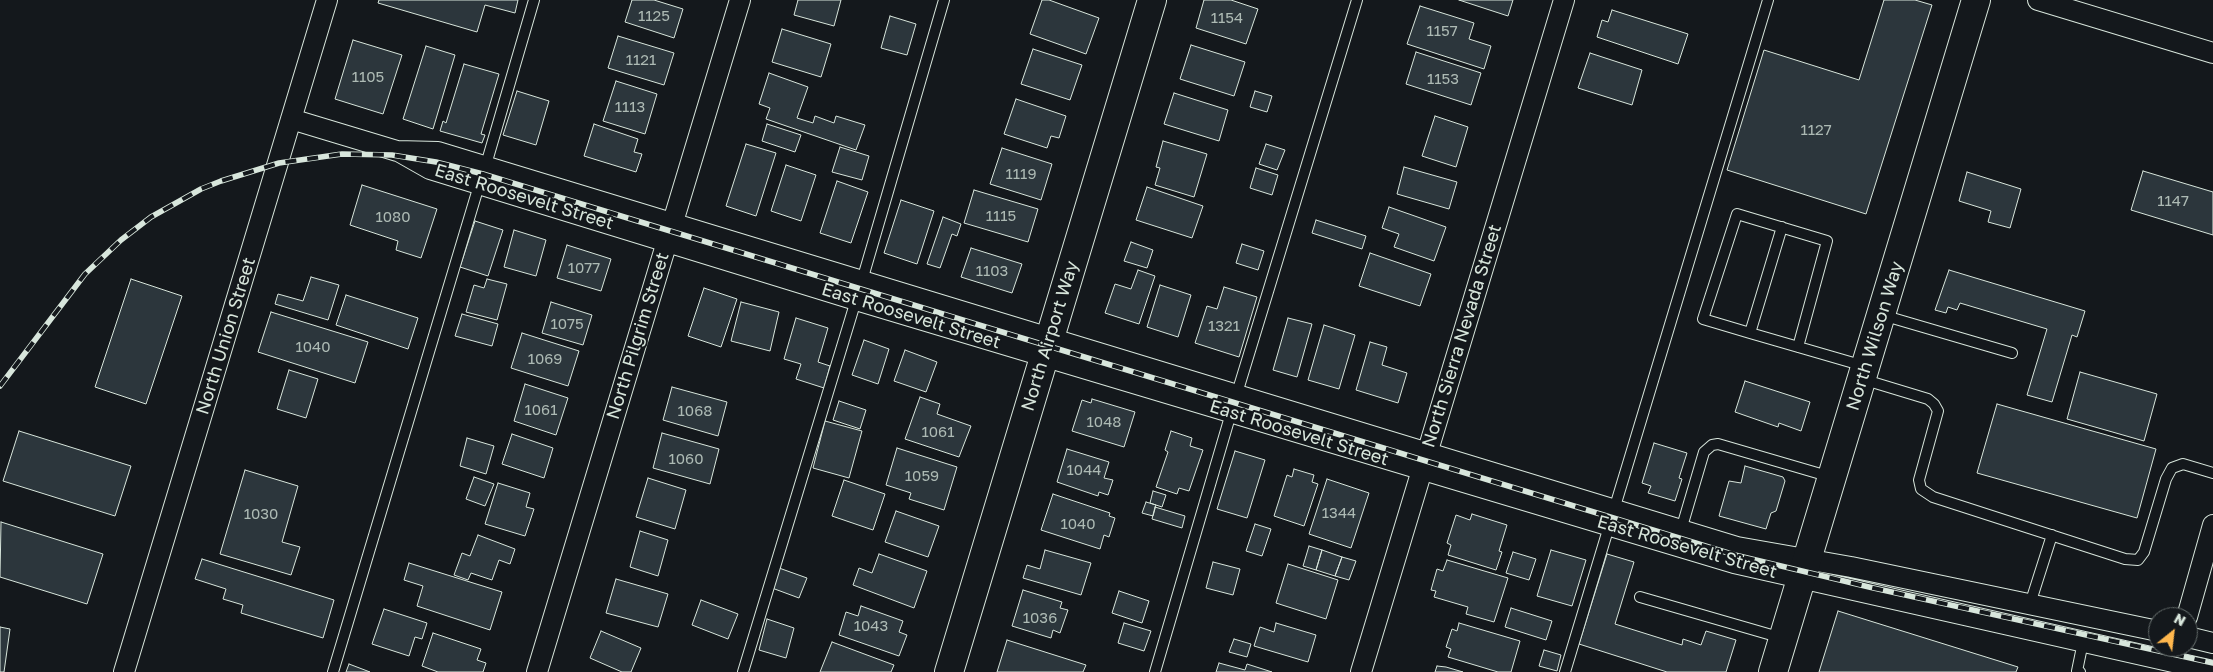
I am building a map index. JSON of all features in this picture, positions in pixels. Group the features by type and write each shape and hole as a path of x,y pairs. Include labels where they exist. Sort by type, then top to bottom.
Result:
{"main road":[{"name":"North Airport Way","path":"949,672 1152,0"},
{"name":"North Wilson Way","path":"1773,672 1976,0"}],"street":[{"name":"North Union Street","path":"124,672 327,0"},
{"name":"North Pilgrim Street","path":"537,672 740,0"},
{"name":"North Sierra Nevada Street","path":"1361,672 1564,0"},
{"path":"2038,0 2213,53"},
{"name":"East Roosevelt Street","path":"291,119 397,151 438,152 483,175 859,291 1612,517 1734,563 1804,569 2030,604 2148,629"},
{"name":"East Roosevelt Street","path":"1612,517 1681,530 1804,569 2084,642 2148,651"},
{"path":"2190,607 2213,526"},
{"path":"2198,639 2213,643"},
{"name":"East Roosevelt Street","path":"2183,657 2213,670"}],"lane":[{"path":"333,672 534,0"},
{"path":"743,672 859,291 944,0"},
{"path":"1155,672 1233,403 1358,0"},
{"path":"1565,672 1768,0"},
{"path":"1798,347 1828,241 1737,214 1704,319 1798,347 1928,399 1938,411 1919,480 1921,489 1933,498 2125,560 2138,560 2144,552 2166,479 2172,468 2184,464 2213,473"},
{"path":"1750,333 1782,227"},
{"path":"1881,315 2012,353"},
{"path":"1681,530 1704,452 1712,445 1718,444 1832,478"},
{"path":"2030,604 2052,535"},
{"path":"1640,597 1783,638"},
{"path":"2080,672 2077,672 2084,642"}],"building":[{"path":"379,0 518,0 515,13 485,5 477,32 378,3"},
{"path":"632,0 654,0 683,9 674,38 625,22"},
{"path":"798,0 841,0 834,26 794,15"},
{"path":"1042,0 1049,0 1099,18 1086,54 1030,34"},
{"path":"1204,0 1231,0 1258,9 1246,44 1196,28"},
{"path":"1459,0 1513,0 1508,16"},
{"path":"1884,0 1915,0 1932,5 1866,214 1727,170 1764,50 1859,80"},
{"path":"1420,6 1474,23 1469,39 1491,46 1484,69 1407,44"},
{"path":"1612,10 1688,34 1678,64 1597,37 1602,20 1608,22"},
{"path":"890,16 916,24 907,55 881,48"},
{"path":"782,29 831,44 821,77 772,62"},
{"path":"618,36 674,53 664,85 608,68"},
{"path":"353,40 402,55 383,114 335,99"},
{"path":"1191,45 1245,62 1234,96 1180,79"},
{"path":"426,46 455,55 433,129 403,119"},
{"path":"1033,49 1082,65 1070,100 1021,84"},
{"path":"1416,52 1481,73 1471,105 1406,84"},
{"path":"1590,53 1642,70 1632,105 1578,88"},
{"path":"464,64 499,74 481,134 485,135 482,143 440,131 443,121 446,123"},
{"path":"769,73 808,87 797,118 813,123 815,116 834,123 836,116 865,125 856,150 766,119 770,108 759,104"},
{"path":"616,81 657,94 645,134 603,121"},
{"path":"517,91 549,101 536,145 503,135"},
{"path":"1255,91 1272,96 1267,112 1250,107"},
{"path":"1174,93 1228,110 1219,141 1164,124"},
{"path":"1016,99 1066,116 1059,138 1051,136 1047,148 1004,134"},
{"path":"1435,116 1468,127 1456,167 1422,156"},
{"path":"594,124 638,139 634,152 642,154 636,172 584,156"},
{"path":"767,124 801,135 795,152 762,141"},
{"path":"1163,141 1207,154 1194,197 1155,185 1160,168 1156,167"},
{"path":"746,144 776,153 756,216 726,206"},
{"path":"1266,144 1285,150 1277,170 1259,164"},
{"path":"840,147 869,156 862,180 832,172"},
{"path":"1002,148 1052,164 1041,200 990,184"},
{"path":"786,165 816,175 801,221 771,211"},
{"path":"1404,167 1457,182 1449,209 1397,194"},
{"path":"1256,168 1278,175 1272,195 1250,188"},
{"path":"2143,171 2213,192 2213,235 2131,210"},
{"path":"1967,172 2021,189 2010,228 1988,222 1991,211 1959,201"},
{"path":"837,181 868,192 851,243 820,233"},
{"path":"362,185 437,209 421,258 396,250 398,241 350,225"},
{"path":"1147,187 1203,206 1192,238 1136,220"},
{"path":"974,190 1038,209 1028,242 964,223"},
{"path":"901,200 934,211 917,264 884,253"},
{"path":"1389,207 1446,227 1434,261 1394,247 1399,234 1382,228"},
{"path":"943,217 961,224 957,236 952,234 940,268 927,264"},
{"path":"1316,220 1366,236 1362,249 1312,233"},
{"path":"475,221 503,230 488,276 460,267"},
{"path":"514,230 546,240 536,276 504,267"},
{"path":"1131,242 1153,250 1147,268 1124,261"},
{"path":"1242,244 1264,251 1258,270 1236,263"},
{"path":"567,245 611,259 601,291 557,278"},
{"path":"971,248 1022,264 1012,293 961,277"},
{"path":"1370,253 1431,274 1420,306 1359,286"},
{"path":"1138,270 1155,276 1139,324 1105,313 1115,284 1131,289"},
{"path":"1949,270 2085,311 2077,337 2072,335 2052,402 2027,395 2047,329 1960,303 1957,310 1948,307 1946,313 1935,310"},
{"path":"311,277 339,285 328,320 275,304 278,294 303,301"},
{"path":"131,279 182,296 146,404 95,387"},
{"path":"487,279 507,284 497,320 466,312 474,285 484,288"},
{"path":"1160,285 1191,295 1178,337 1147,327"},
{"path":"1224,287 1257,297 1239,357 1195,343 1207,306 1217,309"},
{"path":"704,288 737,299 721,347 688,336"},
{"path":"346,295 418,318 408,349 336,325"},
{"path":"551,302 592,315 583,345 542,333"},
{"path":"741,302 779,312 770,351 731,341"},
{"path":"271,312 368,342 355,383 258,352"},
{"path":"462,314 498,324 492,346 455,336"},
{"path":"796,318 828,328 818,362 830,366 824,388 796,379 801,364 784,359"},
{"path":"1288,318 1312,324 1297,377 1273,370"},
{"path":"1324,325 1355,335 1339,389 1308,380"},
{"path":"522,333 579,351 568,386 511,368"},
{"path":"864,340 889,349 878,384 852,375"},
{"path":"1370,342 1387,347 1382,365 1407,373 1398,403 1356,390"},
{"path":"905,350 937,362 926,392 894,381"},
{"path":"289,370 318,379 306,418 277,409"},
{"path":"2080,372 2157,394 2144,441 2067,419"},
{"path":"1745,381 1810,402 1801,431 1779,423 1778,427 1735,412"},
{"path":"525,384 568,398 556,435 514,421"},
{"path":"672,387 727,402 718,436 663,420"},
{"path":"920,397 940,404 937,414 971,426 959,457 905,439"},
{"path":"1092,399 1135,412 1124,447 1072,431 1082,400 1091,403"},
{"path":"839,401 866,410 860,429 833,420"},
{"path":"1997,404 2156,449 2137,518 1977,473"},
{"path":"825,421 862,431 849,478 813,468"},
{"path":"19,431 131,466 115,516 3,481"},
{"path":"1171,431 1192,438 1190,446 1203,450 1189,491 1179,488 1177,494 1156,487 1168,452 1165,450"},
{"path":"662,433 719,449 710,484 653,468"},
{"path":"512,434 553,448 544,478 502,464"},
{"path":"467,438 494,446 486,474 460,466"},
{"path":"1654,443 1687,453 1679,478 1682,479 1675,501 1648,493 1651,486 1642,483"},
{"path":"897,448 957,467 944,510 909,499 911,493 886,485"},
{"path":"1067,449 1109,462 1104,478 1113,480 1108,495 1099,492 1098,496 1057,482"},
{"path":"1235,451 1265,460 1247,518 1217,509"},
{"path":"1745,466 1783,477 1785,481 1776,511 1771,513 1766,529 1719,516 1729,481 1741,483"},
{"path":"1294,469 1314,475 1312,482 1318,484 1304,526 1274,516 1287,475 1292,477"},
{"path":"245,470 298,486 282,542 300,547 291,575 220,554"},
{"path":"474,477 494,484 485,506 466,499"},
{"path":"648,478 686,490 675,529 636,517"},
{"path":"1327,479 1369,493 1351,548 1309,534"},
{"path":"844,480 885,494 873,530 832,516"},
{"path":"498,483 530,493 526,507 534,509 525,536 485,524"},
{"path":"1153,491 1166,495 1162,507 1150,503"},
{"path":"1053,494 1110,513 1109,516 1115,518 1109,537 1104,535 1100,549 1041,530"},
{"path":"1146,502 1156,505 1153,516 1142,513"},
{"path":"1155,507 1185,516 1182,528 1152,519"},
{"path":"896,511 939,526 928,557 885,542"},
{"path":"1472,514 1507,525 1499,551 1502,552 1496,570 1448,555 1451,545 1447,543 1456,515 1470,520"},
{"path":"1,522 103,554 87,604 0,577"},
{"path":"1255,524 1271,529 1262,556 1246,551"},
{"path":"640,531 668,540 658,576 630,567"},
{"path":"478,535 515,549 510,564 499,560 492,580 471,573 468,580 454,575 462,553 470,556"},
{"path":"1309,546 1322,550 1316,570 1303,566"},
{"path":"1045,550 1091,563 1081,595 1023,578 1027,565 1040,569"},
{"path":"1322,550 1342,557 1335,576 1316,570"},
{"path":"1551,550 1586,560 1572,606 1537,596"},
{"path":"1513,552 1536,559 1529,580 1506,573"},
{"path":"879,554 927,571 914,608 853,585 859,568 872,573"},
{"path":"1607,554 1634,562 1615,624 1682,645 1683,639 1701,645 1706,631 1736,640 1726,672 1667,672 1579,644"},
{"path":"1342,557 1356,561 1349,580 1335,576"},
{"path":"202,559 334,600 323,638 241,613 243,605 223,599 226,589 195,579"},
{"path":"1447,560 1508,578 1494,622 1466,614 1468,607 1434,597 1436,591 1431,590 1437,569 1443,571"},
{"path":"1213,562 1240,569 1233,595 1206,588"},
{"path":"409,563 502,592 490,630 417,606 423,586 404,580"},
{"path":"1288,564 1338,580 1326,619 1276,603"},
{"path":"779,568 807,578 799,598 772,588"},
{"path":"616,579 668,594 658,627 606,613"},
{"path":"1023,590 1062,602 1060,608 1068,610 1060,633 1053,630 1051,638 1012,626"},
{"path":"1119,591 1149,601 1142,623 1112,613"},
{"path":"701,600 738,614 728,639 692,625"},
{"path":"861,606 903,621 899,632 907,635 899,656 839,635 846,612 858,616"},
{"path":"1511,608 1552,621 1546,640 1505,627"},
{"path":"384,609 427,623 422,639 415,637 409,656 372,644"},
{"path":"1838,611 2018,667 2016,672 1819,672"},
{"path":"767,619 794,628 786,658 759,650"},
{"path":"1124,623 1151,631 1144,651 1118,643"},
{"path":"1276,623 1316,635 1308,662 1254,646 1260,627 1274,632"},
{"path":"1459,623 1520,641 1511,672 1498,672 1448,657 1451,649 1446,647 1452,629 1457,631"},
{"path":"0,627 10,629 4,672 0,672"},
{"path":"601,631 641,648 631,672 622,672 590,658"},
{"path":"433,633 481,649 477,660 486,663 483,672 438,672 422,666"},
{"path":"1234,639 1251,644 1247,657 1229,652"},
{"path":"1007,640 1086,665 1083,672 997,672"},
{"path":"832,642 894,665 891,672 820,672"},
{"path":"1544,650 1561,655 1557,671 1539,666"},
{"path":"1219,663 1245,670 1247,664 1272,672 1216,672"},
{"path":"349,664 370,672 346,672"},
{"path":"1437,666 1446,667 1463,672 1435,672"}],"railway":[{"path":"0,386 85,274 121,240 151,217 201,189 279,163 342,154 392,155 436,162 483,174 1735,555 1869,587 2213,663"}]}
